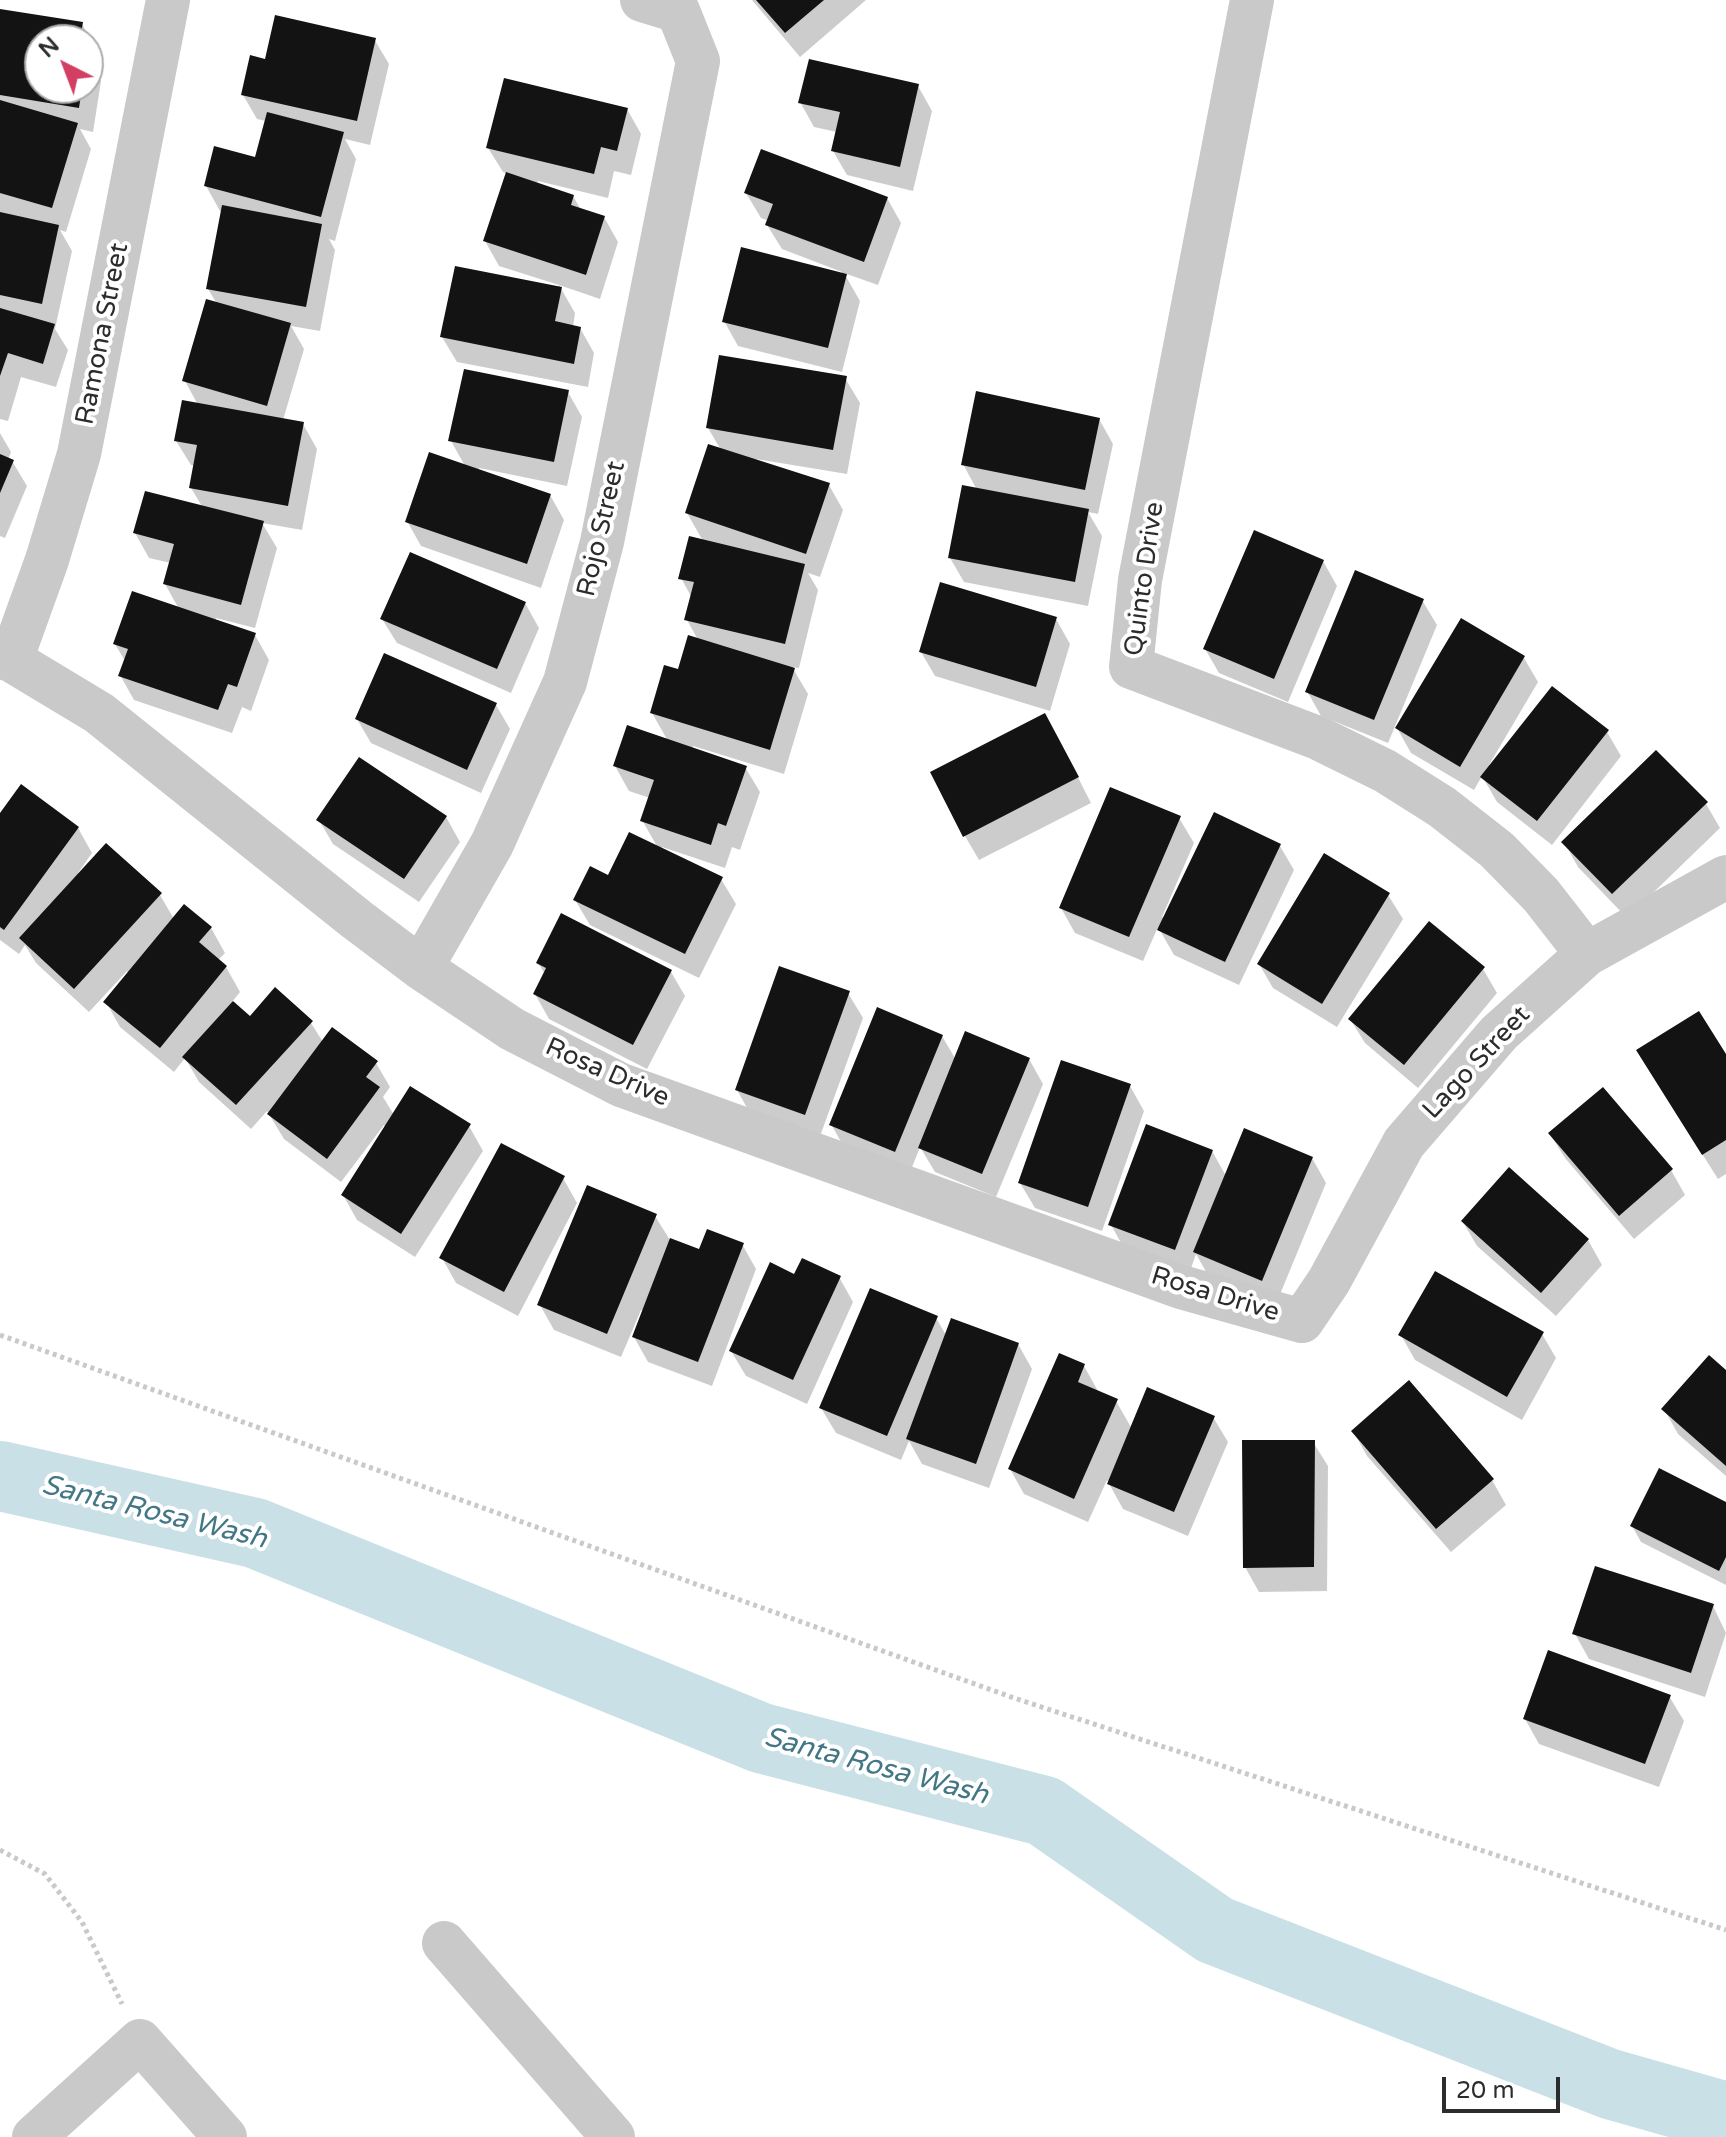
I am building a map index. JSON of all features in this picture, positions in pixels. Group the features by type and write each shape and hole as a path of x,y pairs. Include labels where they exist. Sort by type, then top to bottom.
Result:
{"street":[{"name":"Ramona Street","path":"5,659 47,560 79,454 168,0"},
{"name":"Rojo Street","path":"421,968 492,844 565,682 602,542 698,61 678,11 642,0"},
{"name":"Quinto Drive","path":"1252,0 1140,580 1131,667 1318,738 1385,771 1442,807 1497,850 1541,895 1587,954"},
{"name":"Rosa Drive","path":"5,659 99,713 421,968 512,1029 621,1085 1181,1287 1302,1321"},
{"name":"Lago Street","path":"1302,1321 1329,1281 1404,1143 1499,1033 1587,954 1726,877"},
{"path":"444,1943 613,2137"},
{"path":"34,2137 140,2041 225,2137"}],"path":[{"path":"0,1335 1014,1698 1726,1930"},
{"path":"0,1850 45,1874 82,1922 140,2041"}],"building":[{"path":"756,0 824,0 785,33"},
{"path":"0,9 83,22 24,24 24,99 0,95"},
{"path":"275,15 376,38 357,121 241,95 250,55 265,59"},
{"path":"809,59 919,84 900,167 831,151 840,112 798,103"},
{"path":"504,78 628,108 617,151 601,147 594,174 486,148"},
{"path":"0,100 78,123 52,208 0,193"},
{"path":"55,104 80,104 79,108"},
{"path":"267,112 344,132 321,217 204,186 214,146 255,157"},
{"path":"761,149 888,197 864,262 765,225 773,204 744,193"},
{"path":"506,172 574,195 571,205 605,216 586,275 483,241"},
{"path":"222,205 322,224 306,307 206,289"},
{"path":"0,212 59,225 42,304 0,295"},
{"path":"741,247 847,274 828,348 722,322"},
{"path":"455,266 562,287 555,321 581,327 574,364 440,337"},
{"path":"206,299 291,323 267,406 182,381"},
{"path":"0,308 55,324 43,364 8,353 0,376"},
{"path":"719,355 847,376 833,450 706,428"},
{"path":"464,369 569,390 554,462 448,441"},
{"path":"976,391 1100,418 1085,490 961,465"},
{"path":"182,400 304,422 288,506 189,488 197,445 174,441"},
{"path":"708,444 830,483 806,554 685,513"},
{"path":"429,452 551,494 527,564 405,522"},
{"path":"0,454 14,460 0,493"},
{"path":"962,485 1089,509 1075,582 948,558"},
{"path":"145,491 264,521 241,605 163,584 174,544 133,533"},
{"path":"1254,530 1324,560 1274,679 1203,649"},
{"path":"689,536 805,564 785,644 684,620 694,582 678,579"},
{"path":"410,552 526,602 497,669 380,619"},
{"path":"1355,570 1424,599 1374,720 1305,692"},
{"path":"940,582 1057,617 1036,687 919,652"},
{"path":"132,591 256,633 237,687 228,684 218,710 118,676 128,649 113,644"},
{"path":"1461,618 1525,656 1460,767 1395,728"},
{"path":"688,635 795,668 770,750 650,713 664,665 678,669"},
{"path":"384,653 497,703 467,770 355,719"},
{"path":"1552,686 1609,730 1537,821 1480,777"},
{"path":"1045,713 1079,777 963,837 930,772"},
{"path":"627,725 747,766 726,826 718,823 711,845 640,821 654,780 613,766"},
{"path":"1656,750 1708,802 1612,894 1561,842"},
{"path":"359,757 447,816 404,879 316,820"},
{"path":"21,784 79,827 4,930 0,927 0,813"},
{"path":"1110,787 1181,816 1129,937 1059,908"},
{"path":"1214,812 1281,844 1225,962 1157,930"},
{"path":"629,832 723,877 685,954 573,900 590,866 608,875"},
{"path":"106,843 162,893 74,989 19,938"},
{"path":"1324,853 1390,893 1322,1004 1257,964"},
{"path":"184,904 212,927 199,942 227,966 160,1048 103,1002"},
{"path":"561,913 672,970 633,1045 533,994 546,968 536,963"},
{"path":"1429,921 1485,967 1404,1065 1348,1019"},
{"path":"779,966 850,991 805,1115 735,1090"},
{"path":"275,987 313,1021 236,1105 182,1057 233,1001 250,1016"},
{"path":"877,1007 943,1035 895,1152 829,1125"},
{"path":"1699,1011 1726,1054 1726,1140 1702,1155 1636,1050"},
{"path":"332,1027 378,1061 366,1077 380,1087 327,1159 267,1114"},
{"path":"965,1031 1030,1058 982,1174 918,1148"},
{"path":"1061,1060 1131,1084 1088,1207 1018,1183"},
{"path":"410,1086 471,1124 401,1234 341,1195"},
{"path":"1603,1087 1673,1169 1619,1216 1548,1133"},
{"path":"1146,1124 1213,1150 1175,1250 1108,1225"},
{"path":"1244,1128 1313,1157 1262,1281 1193,1252"},
{"path":"501,1143 565,1176 504,1292 439,1258"},
{"path":"1509,1167 1589,1239 1541,1293 1461,1221"},
{"path":"587,1185 657,1214 607,1334 537,1305"},
{"path":"707,1229 744,1243 698,1362 632,1337 670,1238 699,1249"},
{"path":"802,1258 841,1276 793,1380 729,1351 770,1262 794,1274"},
{"path":"1435,1271 1544,1332 1507,1397 1398,1335"},
{"path":"870,1288 938,1316 887,1436 819,1408"},
{"path":"951,1318 1019,1343 976,1464 906,1439"},
{"path":"1059,1353 1085,1364 1078,1382 1118,1399 1074,1499 1008,1469"},
{"path":"1709,1355 1726,1370 1726,1466 1661,1409"},
{"path":"1409,1380 1494,1479 1436,1529 1351,1431"},
{"path":"1147,1387 1215,1416 1174,1512 1107,1484"},
{"path":"1242,1440 1315,1440 1314,1567 1243,1568"},
{"path":"1659,1468 1726,1502 1726,1557 1719,1571 1630,1526"},
{"path":"1595,1566 1714,1604 1691,1673 1572,1634"},
{"path":"1548,1650 1671,1695 1645,1764 1523,1719"}],"waterway":[{"name":"Santa Rosa Wash","path":"0,1476 255,1533 761,1738 1044,1811 1215,1930 1610,2084 1726,2117"}]}
